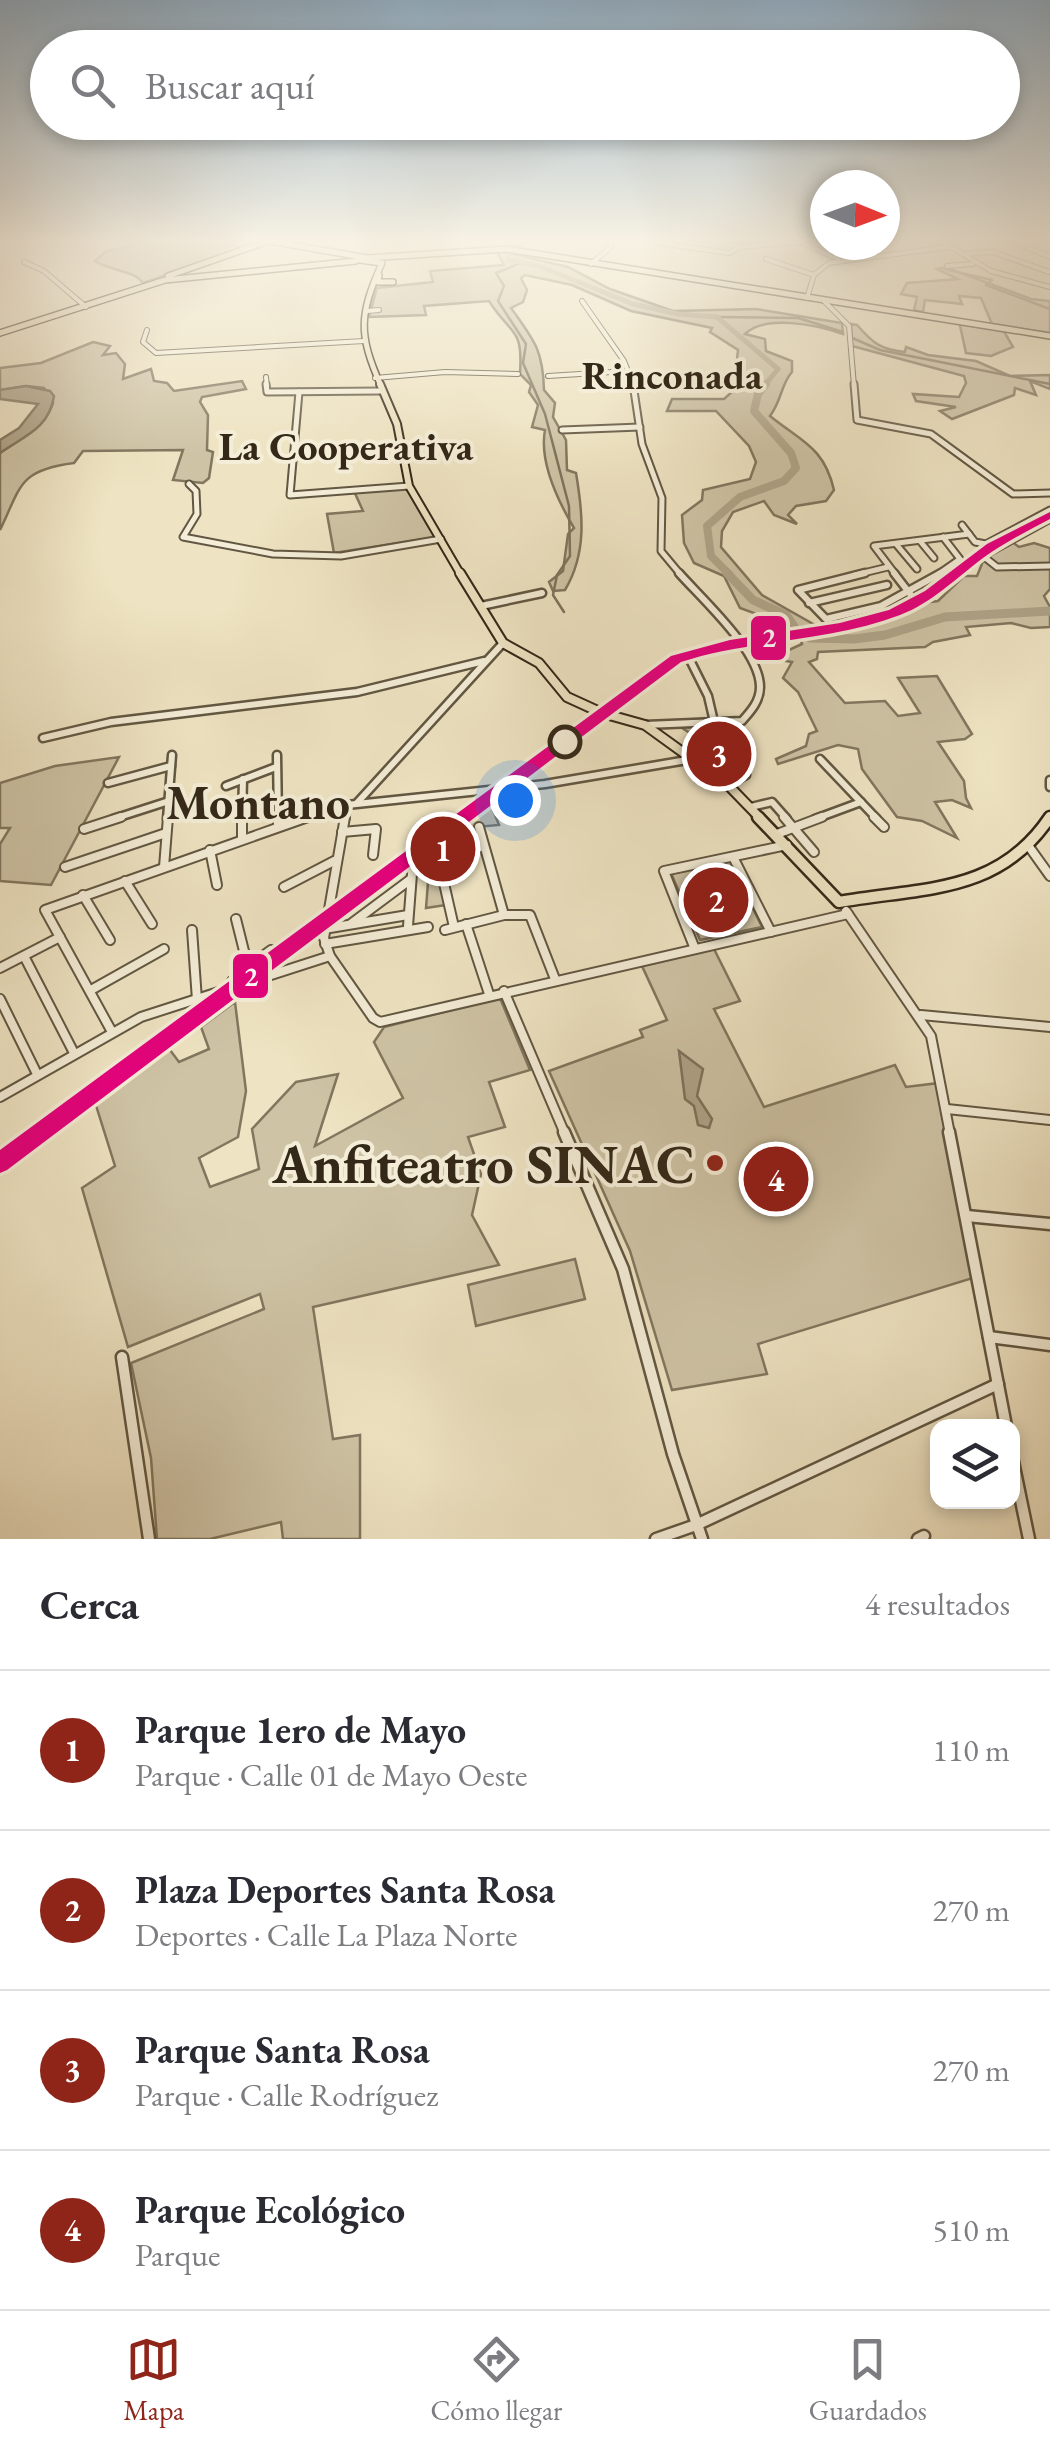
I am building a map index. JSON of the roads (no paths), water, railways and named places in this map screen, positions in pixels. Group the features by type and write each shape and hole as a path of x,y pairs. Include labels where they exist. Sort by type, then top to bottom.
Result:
{"main road":[{"path":"0,332 67,311"},
{"path":"363,311 364,341 380,391 397,424 409,486 504,643 539,664 566,696 603,713 646,724 694,759 751,807 839,902 986,877 1030,848 1050,817"},
{"path":"362,330 367,311"},
{"path":"364,341 367,311"},
{"path":"893,311 1050,336"}],"street":[{"path":"588,311 628,371 642,444 662,498 660,550 739,640 758,670 760,686 748,717 715,726 646,724"},
{"path":"833,311 846,322 857,420 931,434 1013,494 1050,493"},
{"path":"147,330 143,342 156,352 364,341"},
{"path":"548,376 628,371"},
{"path":"375,378 445,372 518,374"},
{"path":"266,377 265,392 380,391"},
{"path":"300,392 290,495 409,486"},
{"path":"562,430 641,427"},
{"path":"188,484 196,491 197,514 183,538 272,554 341,556 441,539"},
{"path":"962,526 975,542 986,544 1050,510"},
{"path":"1050,519 982,556 997,567 1050,566"},
{"path":"911,595 874,548 969,534"},
{"path":"888,567 798,588 826,619 874,610 911,595 960,559 943,537"},
{"path":"919,540 934,558"},
{"path":"896,543 917,569"},
{"path":"809,603 887,585"},
{"path":"481,606 542,594"},
{"path":"504,643 351,805 335,861 325,944 372,1018 380,1022 848,914"},
{"path":"690,660 708,696 715,726"},
{"path":"43,738 110,722 357,692 484,662"},
{"path":"506,786 603,713"},
{"path":"728,786 746,775 730,752 729,725"},
{"path":"277,754 278,826"},
{"path":"164,867 172,755"},
{"path":"820,758 884,826"},
{"path":"112,1032 45,910 242,838 351,805 525,786 694,759"},
{"path":"108,783 171,766"},
{"path":"226,786 276,767"},
{"path":"521,776 518,782 525,786"},
{"path":"242,838 243,780"},
{"path":"84,829 169,801"},
{"path":"751,807 772,802 814,852"},
{"path":"777,834 860,802"},
{"path":"479,827 504,915"},
{"path":"342,832 376,829 373,854"},
{"path":"65,866 166,833"},
{"path":"695,949 663,874 666,869 788,844"},
{"path":"484,846 438,857 450,928 520,912 530,915 556,979"},
{"path":"1030,848 1050,876"},
{"path":"210,850 217,885"},
{"path":"733,856 771,932"},
{"path":"284,887 335,861"},
{"path":"408,926 412,861"},
{"path":"366,918 411,879"},
{"path":"126,881 152,924"},
{"path":"83,896 110,940"},
{"path":"839,902 920,1015 936,1050 1005,1419"},
{"path":"324,929 366,918 408,914"},
{"path":"236,919 248,967"},
{"path":"466,924 489,994"},
{"path":"325,944 428,927"},
{"path":"192,930 197,1000"},
{"path":"0,968 60,937"},
{"path":"91,990 164,949"},
{"path":"230,991 232,980 271,950"},
{"path":"24,956 74,1053"},
{"path":"0,1096 112,1032 160,1010 230,991 330,956"},
{"path":"504,991 622,1270 702,1539"},
{"path":"0,999 37,1074"},
{"path":"920,1015 1050,1028"},
{"path":"948,1109 1050,1120"},
{"path":"966,1216 1050,1224"},
{"path":"989,1336 1050,1345"},
{"path":"122,1358 149,1539"},
{"path":"656,1539 998,1384"},
{"path":"1020,1498 1028,1539"}],"waterway":[{"path":"504,311 526,344 523,363 545,414 569,506 570,556 557,575 553,595 564,612"},
{"path":"664,311 717,317 778,369 764,386"},
{"path":"717,317 798,318 843,332"},
{"path":"850,337 880,350 1050,384"},
{"path":"730,575 711,556 707,526 740,497 784,481 796,468 791,453 754,411 758,394 766,384"},
{"path":"727,573 753,600 786,615 796,629 810,638 854,639 885,635 945,617 1050,611"}],"place":[{"name":"Parque Santa Rosa","path":"719,754"},
{"name":"Parque 1ero de Mayo","path":"443,849"},
{"name":"Plaza Deportes Santa Rosa","path":"716,900"},
{"name":"Anfiteatro SINAC","path":"715,1163"},
{"name":"Parque Ecológico","path":"776,1179"}],"district":[{"name":"Rinconada","path":"672,375"},
{"name":"La Cooperativa","path":"346,446"},
{"name":"Montano","path":"258,802"}]}
